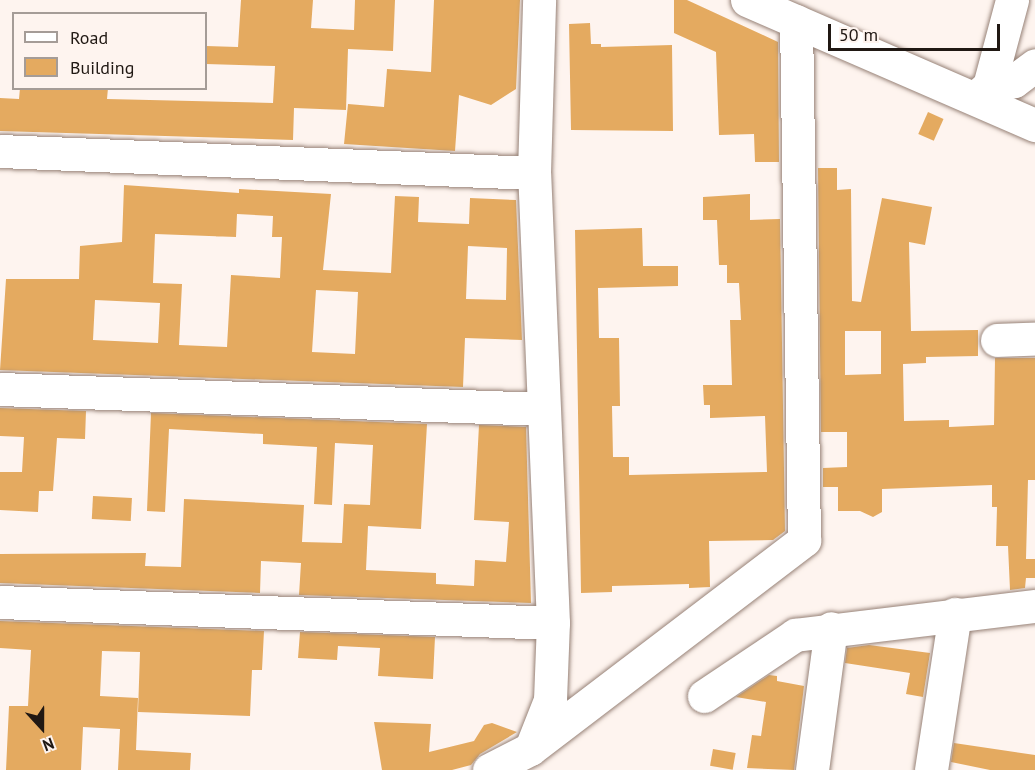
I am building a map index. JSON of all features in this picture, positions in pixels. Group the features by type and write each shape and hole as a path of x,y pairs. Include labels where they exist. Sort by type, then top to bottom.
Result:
{"street":[{"path":"530,749 550,700 553,623 542,409 534,172 539,0"},
{"path":"747,0 982,92 1035,125"},
{"path":"982,92 1012,0"},
{"path":"489,770 530,749 804,540 796,21"},
{"path":"982,92 1014,81 1035,65"},
{"path":"0,151 534,172"},
{"path":"997,340 1035,339"},
{"path":"0,389 542,409"},
{"path":"0,602 553,623"},
{"path":"704,696 795,634 1035,606"},
{"path":"931,770 955,614"},
{"path":"812,770 831,628"}],"building":[{"path":"241,0 313,0 311,28 354,30 355,0 395,0 393,51 348,49 346,110 294,108 293,140 0,131 0,98 19,99 20,90 108,90 107,99 273,103 275,66 207,64 207,46 238,47"},
{"path":"434,0 520,0 516,89 491,105 459,95 455,151 344,144 348,104 384,107 387,69 431,72"},
{"path":"674,0 687,0 778,42 779,162 755,162 754,134 719,135 716,52 674,33"},
{"path":"590,23 591,44 601,44 601,47 672,45 673,131 571,130 569,24"},
{"path":"928,112 944,119 934,141 918,134"},
{"path":"818,168 837,168 837,190 851,189 852,301 861,302 882,198 932,207 925,245 909,242 911,331 978,330 978,356 926,357 926,363 903,364 904,421 949,420 949,427 994,425 995,358 1035,358 1035,480 1028,480 1026,559 1035,559 1035,578 1026,578 1025,588 1010,590 1008,546 996,546 997,507 992,507 992,485 882,489 882,512 873,517 860,511 838,511 838,487 823,487 823,468 847,467 847,432 821,432","holes":["845,331 881,331 881,374 845,375"]},
{"path":"124,185 239,193 239,189 331,194 323,270 391,273 395,196 419,197 418,222 469,224 470,198 516,200 522,340 465,338 463,387 0,370 6,279 79,279 80,246 122,242","holes":["237,214 273,216 272,237 282,237 280,278 231,275 227,347 179,345 182,284 153,283 155,234 236,237","468,246 507,248 506,300 466,299","316,290 358,292 355,354 312,352","95,300 160,303 158,343 93,340"]},
{"path":"750,194 750,220 780,219 785,531 773,540 709,541 710,587 689,588 689,584 612,586 612,592 581,593 575,230 642,228 643,266 678,266 678,286 598,288 599,338 619,338 620,406 612,406 613,457 629,457 629,475 767,472 765,416 710,418 710,405 704,405 703,385 732,385 730,320 741,320 739,283 727,283 727,265 719,265 717,220 703,220 703,197"},
{"path":"0,408 86,411 85,439 57,438 53,491 39,491 38,512 0,510 0,472 22,472 24,437 0,436"},
{"path":"151,413 427,424 421,529 368,526 366,570 436,573 436,584 474,586 475,560 506,562 509,522 474,520 479,425 526,427 531,603 299,595 301,563 261,561 260,593 0,583 0,554 146,553 145,566 181,567 184,499 304,505 302,542 342,543 344,504 370,505 373,445 335,443 332,505 314,504 317,447 263,444 263,434 169,429 165,512 147,511"},
{"path":"93,496 132,498 131,521 92,519"},
{"path":"0,621 264,631 262,670 252,670 250,716 138,712 140,652 102,651 100,696 138,698 136,750 191,753 190,770 118,770 120,729 83,727 81,770 6,770 9,706 28,706 31,650 0,648"},
{"path":"300,632 435,637 433,679 378,676 380,648 338,646 337,660 298,658"},
{"path":"869,645 930,653 923,697 906,694 910,673 845,663 847,648"},
{"path":"769,675 777,676 777,681 804,686 794,770 747,768 752,735 761,736 766,702 736,697"},
{"path":"374,722 431,724 429,752 474,741 484,725 492,723 517,732 480,754 471,765 452,770 382,770"},
{"path":"954,743 1035,755 1035,770 990,770 951,762"},
{"path":"713,749 736,753 733,770 710,766"}]}
